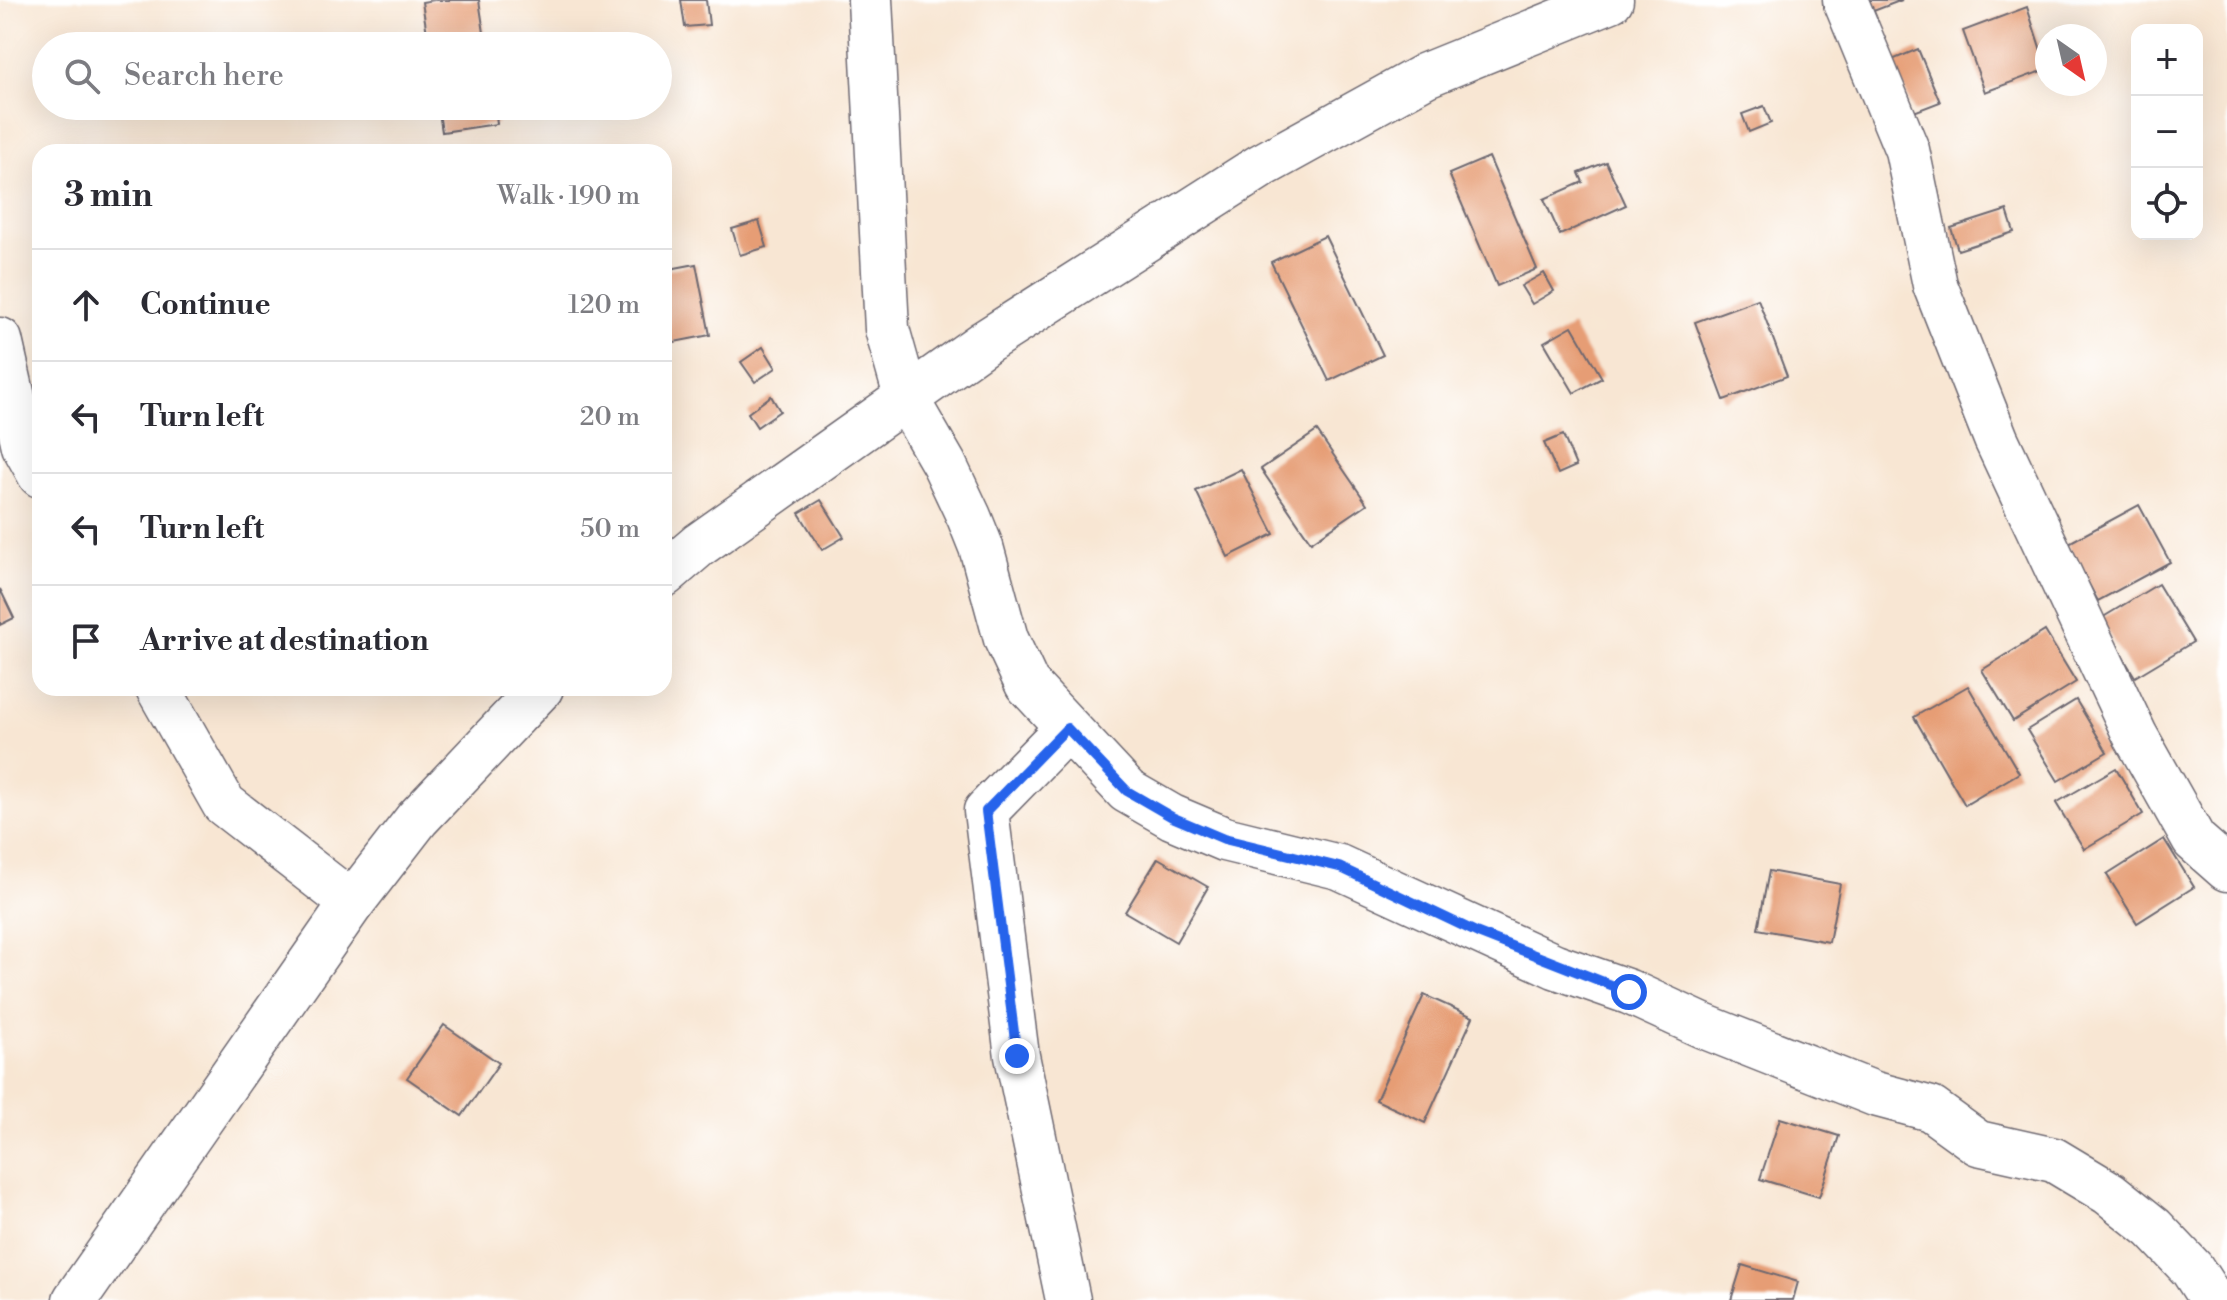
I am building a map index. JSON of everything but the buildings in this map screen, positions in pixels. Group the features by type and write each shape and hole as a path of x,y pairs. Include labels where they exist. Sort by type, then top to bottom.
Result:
{"street":[{"path":"870,0 887,329 907,400 944,464 969,517 1006,639 1027,684 1127,791 1172,817 1224,839 1339,867 1555,966 1629,992 1703,1026 1875,1094 1931,1109 1978,1143 2054,1160 2109,1193 2153,1228 2192,1269 2212,1300"},
{"path":"672,568 699,545 985,342 1261,166 1426,75 1611,0"},
{"path":"1845,0 1907,150 1935,285 1996,439 2135,735 2194,840 2227,869"},
{"path":"0,340 24,446 32,460"},
{"path":"163,696 224,804 352,903"},
{"path":"75,1300 352,903 417,819 533,696"},
{"path":"1067,728 986,811 1017,1056 1068,1300"}],"route":[{"path":"1017,1056 986,811 1067,728 1127,791 1172,817 1224,839 1339,867 1478,933 1555,966 1629,992"}]}
